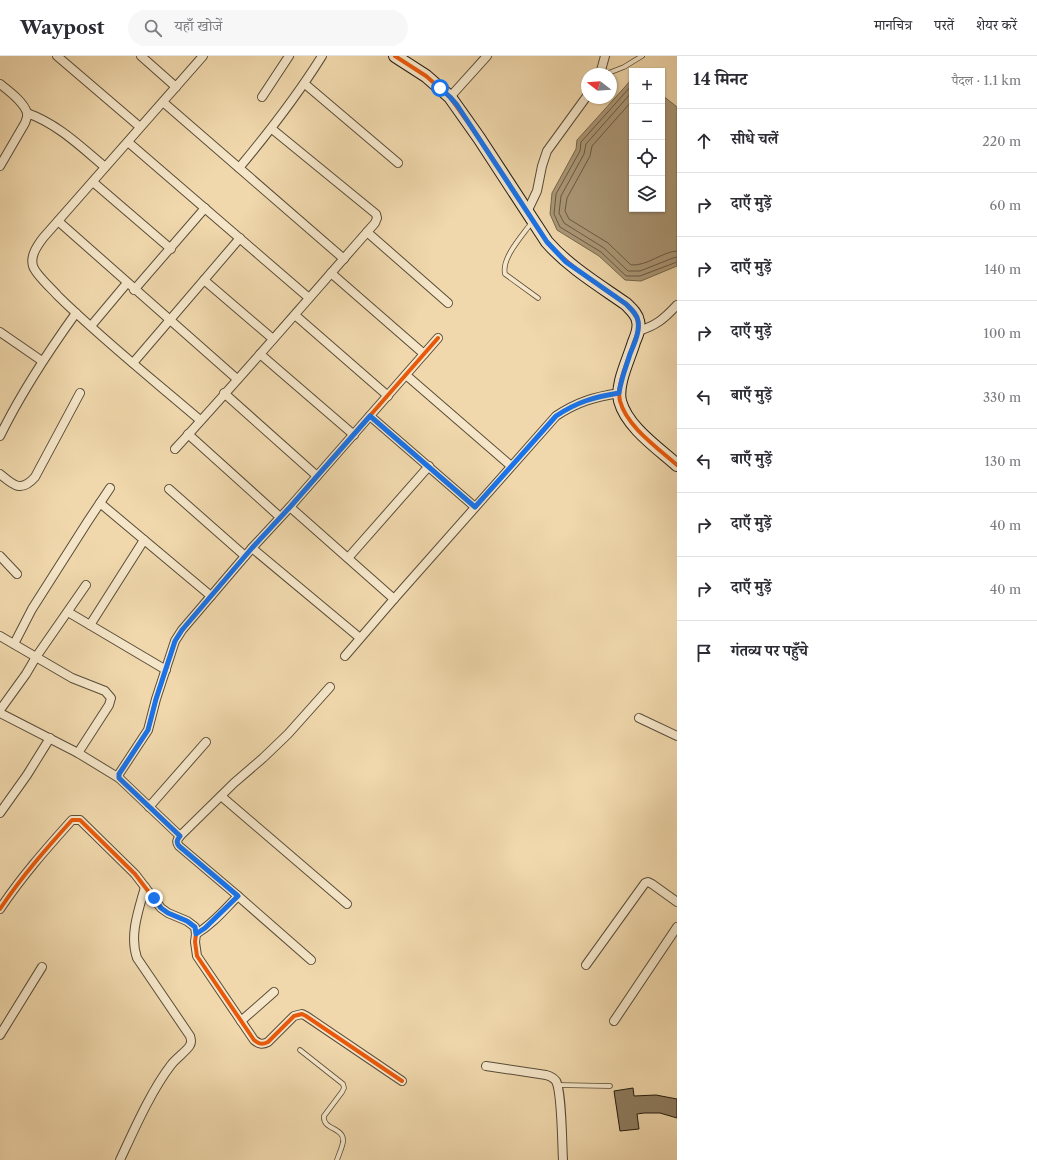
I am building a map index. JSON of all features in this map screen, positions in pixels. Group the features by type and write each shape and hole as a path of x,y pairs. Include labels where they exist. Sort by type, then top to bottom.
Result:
{"street":[{"path":"57,56 140,128"},
{"path":"140,56 176,87"},
{"path":"200,420 76,313 42,279 33,267 33,255 36,248 58,221 203,56"},
{"path":"262,97 289,56"},
{"path":"239,168 272,129 305,84 322,56"},
{"path":"395,56 426,76 450,97 479,138 547,242 566,262 626,304 637,316 639,322 638,331 619,393 621,402 625,413 634,426 676,464"},
{"path":"450,97 487,56"},
{"path":"602,68 605,56"},
{"path":"0,84 18,99 27,113 42,118 56,127 105,167"},
{"path":"305,84 398,163"},
{"path":"162,102 344,259"},
{"path":"530,216 547,151 581,104"},
{"path":"0,166 25,122 27,113"},
{"path":"174,449 295,315 375,223 377,218 376,214 272,129"},
{"path":"128,142 309,298"},
{"path":"93,182 170,249"},
{"path":"134,290 205,208"},
{"path":"58,221 134,290 237,379"},
{"path":"367,232 448,303"},
{"path":"133,363 240,238"},
{"path":"331,273 424,354"},
{"path":"204,280 273,339"},
{"path":"91,326 127,283"},
{"path":"638,331 649,328 658,323 677,305"},
{"path":"0,436 7,421 42,361 76,313"},
{"path":"295,315 388,396"},
{"path":"1,334 42,361"},
{"path":"119,778 119,774 148,730 156,699 178,636 244,556 290,507 438,338"},
{"path":"260,354 354,435"},
{"path":"406,375 511,466"},
{"path":"0,474 15,484 24,486 35,477 80,393"},
{"path":"345,656 394,598 556,416 583,401 598,396 619,393"},
{"path":"224,394 317,476"},
{"path":"370,416 475,507"},
{"path":"188,434 280,517"},
{"path":"348,558 429,466"},
{"path":"14,644 32,609 110,488"},
{"path":"169,489 244,556"},
{"path":"100,503 211,596"},
{"path":"290,507 394,598"},
{"path":"90,625 144,540"},
{"path":"252,548 360,638"},
{"path":"0,556 17,574"},
{"path":"0,710 86,585"},
{"path":"68,612 166,670"},
{"path":"0,637 72,678 105,690 111,698 109,705 78,753"},
{"path":"311,960 179,846 177,844 177,840 221,796 288,734 330,687"},
{"path":"0,713 78,753 119,778 180,836"},
{"path":"639,718 677,736"},
{"path":"0,813 27,775 50,738"},
{"path":"149,808 206,742"},
{"path":"221,796 347,904"},
{"path":"0,909 35,861 72,820 80,820 135,874 161,908 168,913 187,921 195,927 197,956 254,1040 263,1044 268,1042 294,1016 302,1014 402,1081"},
{"path":"586,964 645,884 648,882 676,898"},
{"path":"120,1160 157,1087 171,1065 188,1049 191,1041 190,1036 137,958 135,952 134,945 136,918 145,887"},
{"path":"196,934 208,926 238,896"},
{"path":"614,1021 677,927"},
{"path":"0,1035 42,967"},
{"path":"241,1021 274,992"},
{"path":"486,1066 552,1076 558,1085 563,1160"}],"lane":[{"path":"617,70 642,56"},
{"path":"530,216 510,253 504,269 505,274 538,298"},
{"path":"300,1050 343,1084 344,1088 342,1092 324,1116 323,1121 325,1124 340,1132 343,1136 343,1142 336,1160"},
{"path":"558,1085 610,1086"}],"water":[{"path":"629,82 629,212 665,212 665,97 677,107 677,266 641,281 625,280 599,256 557,230 550,214 552,193 576,149 577,140 609,104 617,104 617,96"}],"building":[{"path":"633,1088 634,1096 656,1095 677,1099 677,1118 660,1113 637,1114 639,1129 620,1131 614,1091"}],"cycle path":[{"path":"395,56 426,76 450,97 479,138 547,242 565,260 626,304 635,314 639,324 637,334 621,379 619,394 620,401 629,420 636,428 677,465"},
{"path":"180,836 119,778 119,774 148,730 156,699 175,641 182,630 252,548 290,507 438,338"},
{"path":"0,909 26,874 72,820 80,820 135,874 161,908 168,913 187,921 195,927 197,956 254,1040 261,1044 268,1042 294,1016 302,1014 402,1081"}],"route":[{"path":"154,898 161,908 168,913 187,921 195,927 196,934 212,923 238,896 179,846 177,844 177,840 180,836 119,778 119,774 148,730 156,699 175,641 182,630 252,548 370,416 475,507 556,416 583,401 598,396 619,393 638,331 639,322 637,316 626,304 566,262 556,253 547,242 457,105 440,88"}]}
